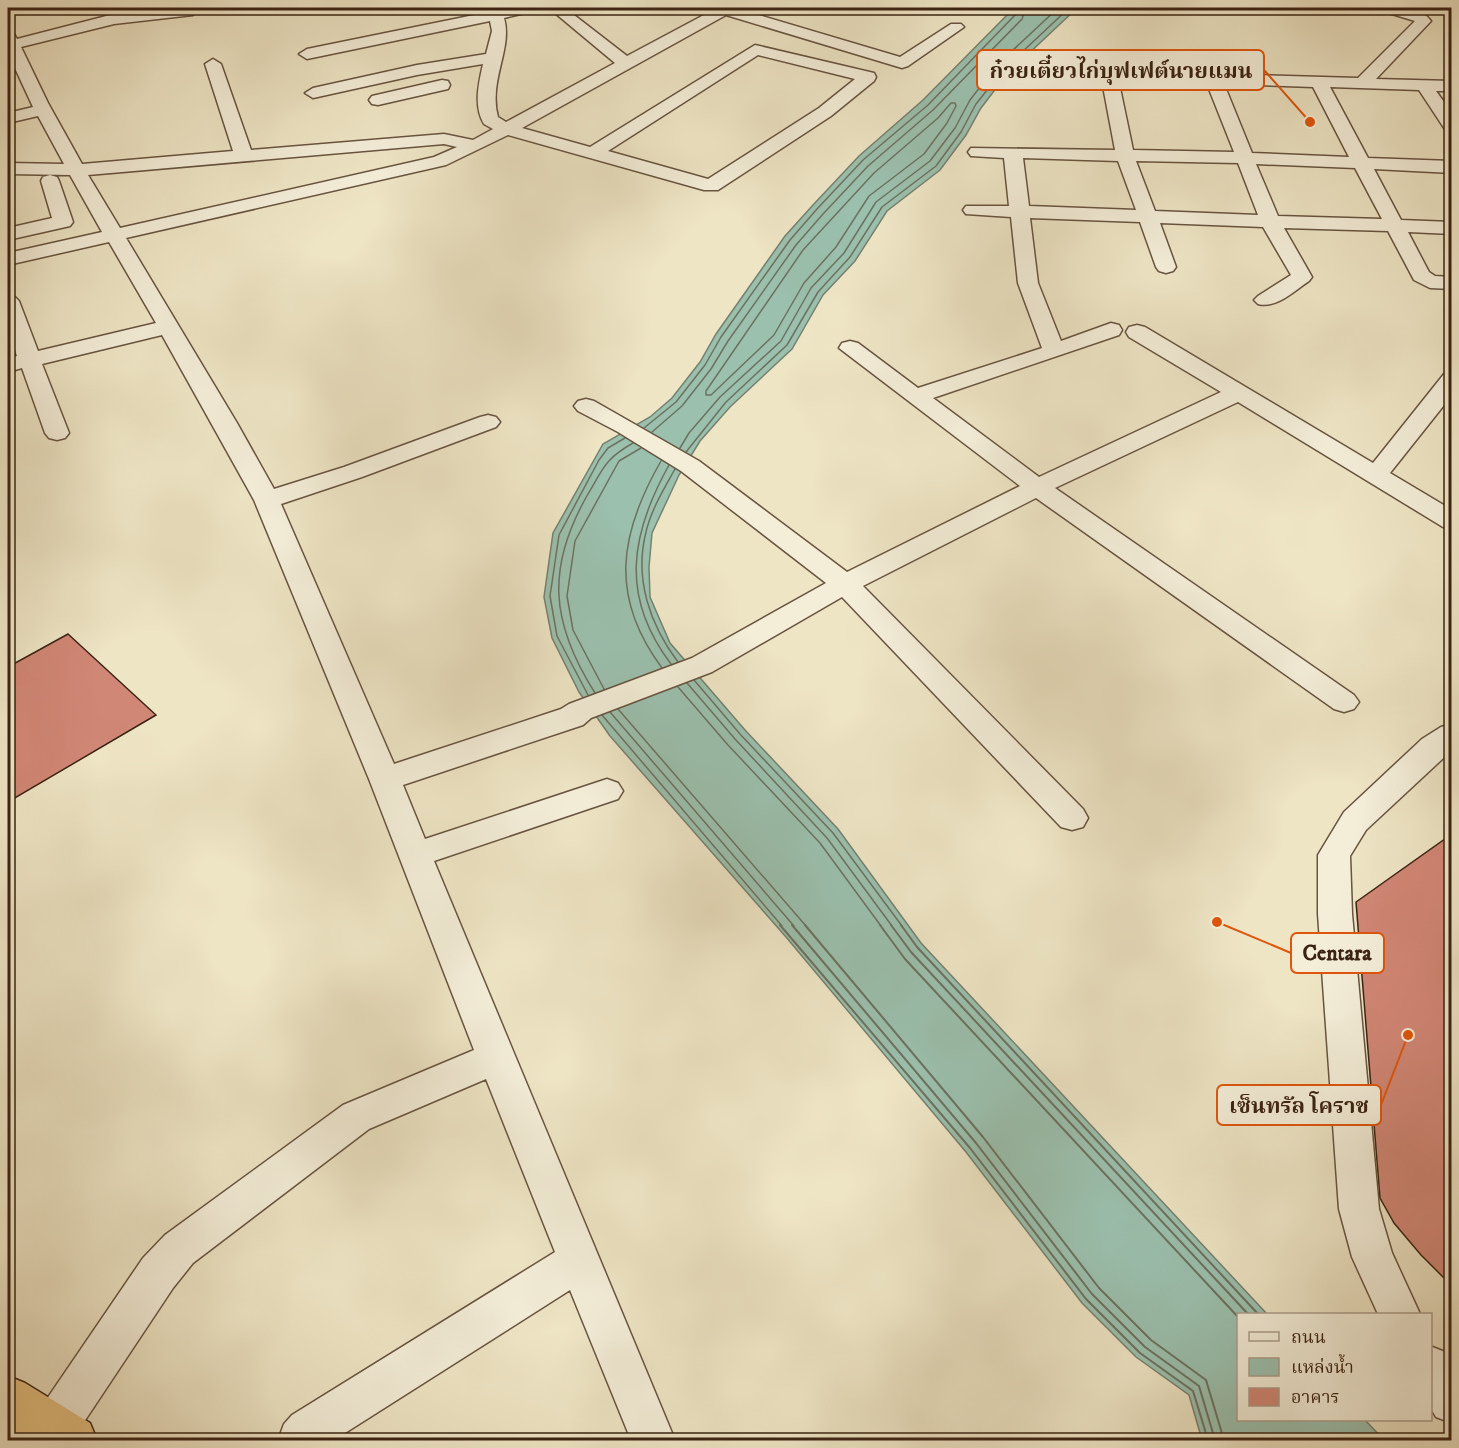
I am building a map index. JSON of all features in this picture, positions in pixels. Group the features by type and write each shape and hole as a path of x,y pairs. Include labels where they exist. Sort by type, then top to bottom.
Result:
{"highway":[{"path":"8,1400 63,1434"}],"street":[{"path":"478,8 496,16"},
{"path":"307,54 529,8"},
{"path":"556,8 626,64"},
{"path":"8,259 440,161 507,129 725,8 902,63 956,27"},
{"path":"1363,83 1423,21 1419,16 1387,8"},
{"path":"9,40 114,19 188,12"},
{"path":"9,40 121,13"},
{"path":"378,100 417,88 476,81 494,57 500,31 496,16"},
{"path":"8,234 63,222 63,176 43,110 17,77 9,40"},
{"path":"476,81 490,120 507,129 592,153 711,186 825,112 867,77 755,50 592,153"},
{"path":"312,93 417,70 494,57"},
{"path":"1387,58 1409,63"},
{"path":"213,64 244,157"},
{"path":"1166,267 1125,155 1110,81 1122,76 1452,86"},
{"path":"1213,78 1270,221 1302,278 1265,300"},
{"path":"1319,82 1420,276 1430,282 1452,283"},
{"path":"1425,86 1452,127"},
{"path":"8,118 43,110"},
{"path":"8,169 63,176 444,139 475,146"},
{"path":"977,152 1245,158 1452,167"},
{"path":"1013,153 1028,283 1054,351"},
{"path":"63,176 115,234 267,500 385,779 652,1440"},
{"path":"973,210 1452,228"},
{"path":"8,301 57,433"},
{"path":"8,365 168,327"},
{"path":"917,396 1111,330"},
{"path":"1137,332 1452,521"},
{"path":"850,348 1037,487 1344,702"},
{"path":"1374,476 1452,379"},
{"path":"385,779 572,717 580,711 702,665 845,584 1037,487 1239,393"},
{"path":"586,406 690,466 845,584 1072,818"},
{"path":"267,500 353,472 488,422"},
{"path":"1399,1313 1373,1257 1359,1209 1335,914 1334,855 1355,821 1433,747 1452,735"},
{"path":"414,855 608,791"},
{"path":"63,1434 158,1273 179,1249 356,1117 496,1058"},
{"path":"300,1440 308,1431 579,1261"},
{"path":"1432,1369 1452,1401"}],"water":[{"path":"1014,8 1077,8 1007,74 981,108 966,135 940,170 887,211 855,261 823,295 792,349 730,407 700,441 679,475 652,533 649,567 650,597 670,643 745,730 838,829 921,943 1266,1313 1237,1313 1237,1421 1366,1421 1384,1440 1202,1440 1189,1395 1136,1357 1082,1303 966,1152 786,937 610,736 579,692 552,638 544,597 553,533 603,444 650,417 672,398 700,362 716,334 785,236 859,156 923,100"}],"building":[{"path":"68,634 156,715 8,802 8,667"},
{"path":"1452,834 1452,1286 1421,1255 1394,1223 1380,1198 1356,902"}],"place":[{"name":"ก๋วยเตี๋ยวไก่บุฟเฟต์นายแมน","path":"1310,122"},
{"name":"Centara","path":"1217,922"},
{"name":"เซ็นทรัล โคราช","path":"1408,1035"}]}
